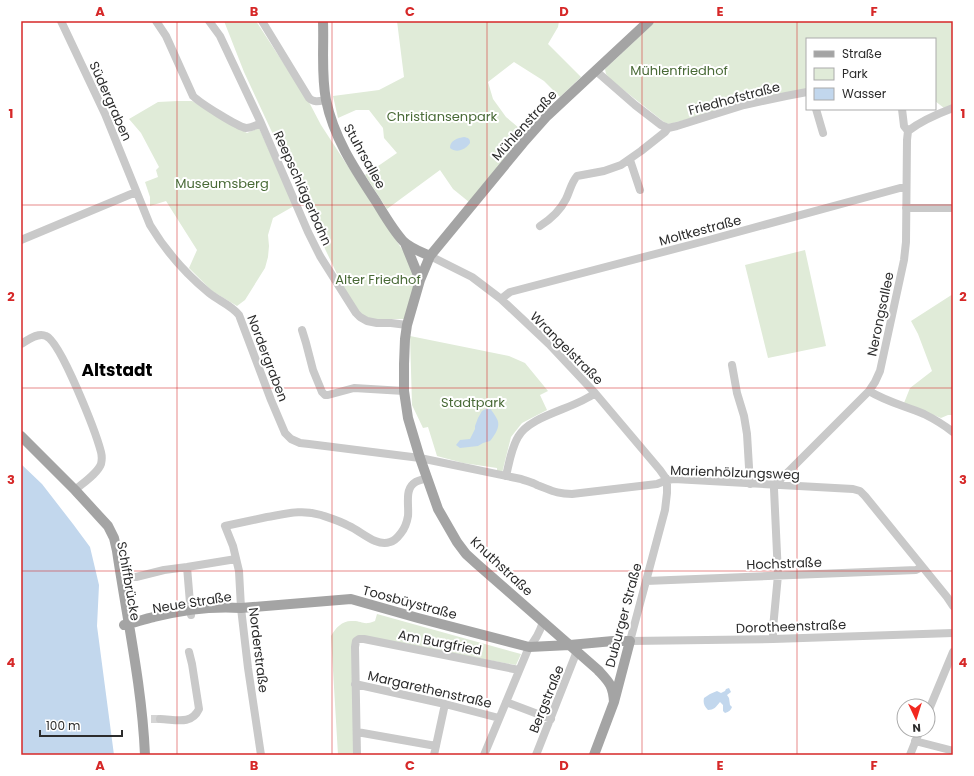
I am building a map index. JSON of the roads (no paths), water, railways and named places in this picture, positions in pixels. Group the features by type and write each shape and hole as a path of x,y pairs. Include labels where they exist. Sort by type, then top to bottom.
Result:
{"main road":[{"name":"Stuhrsallee","path":"323,21 323,82 331,121 337,136 354,169 392,227 405,243 430,256"},
{"name":"Mühlenstraße","path":"407,325 420,280 430,256 547,116 649,21"},
{"path":"405,243 420,280"},
{"name":"Knuthstraße","path":"407,325 405,339 404,391 408,418 438,510 466,554 598,670 610,684 613,691 614,702"},
{"name":"Schiffbrücke","path":"21,436 90,506 104,528 109,540 147,719 145,755"},
{"name":"Toosbüystraße","path":"241,608 351,599 529,647 573,648 613,641 630,641"},
{"name":"Neue Straße","path":"126,625 154,622 191,612 225,607 241,608"},
{"name":"Schiffbrücke","path":"126,625 138,720 140,755"},
{"name":"Duburger Straße","path":"594,755 614,702 630,641"},
{"path":"598,670 609,674 619,671 623,666"}],"street":[{"name":"Südergraben","path":"61,21 105,114 136,192"},
{"path":"156,21 166,36 193,96 198,101 243,127 249,128 261,123"},
{"name":"Reepschlägerbahn","path":"210,21 220,36 261,123 308,232 320,256 348,302 356,313 367,321 407,325"},
{"path":"262,21 311,101 326,100"},
{"path":"596,70 635,105 661,125 668,128"},
{"name":"Friedhofstraße","path":"540,226 552,218 558,211 566,199 571,185 578,176 621,165 630,160 668,128 744,105 806,92"},
{"path":"936,107 942,112"},
{"path":"908,132 916,125 953,108"},
{"path":"816,110 823,133"},
{"name":"Nerongsallee","path":"775,485 869,391 876,382 880,371 904,260 906,242 908,132 904,126 902,110"},
{"path":"630,160 640,190"},
{"name":"Moltkestraße","path":"501,299 510,292 900,188 906,188"},
{"path":"21,240 136,192"},
{"name":"Nordergraben","path":"136,192 156,235 184,270 210,294 231,307 239,315 271,400 285,433 291,439 300,443 420,458"},
{"path":"906,208 953,208"},
{"name":"Wrangelstraße","path":"430,256 472,277 501,299 549,344 595,393 667,480"},
{"path":"302,330 313,370 322,392 325,395 354,388 404,391"},
{"path":"21,344 37,335 48,336 59,352 77,388 101,453 101,462 100,467 96,472 75,490"},
{"path":"732,365 747,434 750,484"},
{"path":"869,391 890,402 922,413 953,432"},
{"path":"506,476 514,446 522,431 534,422 586,399 595,393"},
{"name":"Marienhölzungsweg","path":"420,458 506,476 536,484 552,492 562,494 657,484 667,480 680,479 853,489 860,491 872,503 922,567 950,595 953,606"},
{"name":"Norderstraße","path":"261,755 248,668 241,608 239,571 233,546 225,526 293,512 306,512 319,514 340,521 375,541 384,544 389,543 399,536 406,524 408,517 408,493 410,488 417,481 427,478"},
{"name":"Duburger Straße","path":"630,641 665,510 667,480"},
{"path":"774,639 773,628 778,575 775,485"},
{"path":"136,577 164,570 236,559"},
{"path":"187,567 191,612"},
{"name":"Hochstraße","path":"646,581 916,570 922,567"},
{"path":"484,755 529,647 540,632 543,622"},
{"name":"Dorotheenstraße","path":"630,641 774,639 953,633"},
{"name":"Am Burgfried","path":"355,684 356,641 359,639 519,670"},
{"name":"Bergstraße","path":"536,755 551,719 573,648"},
{"path":"160,719 187,720 196,714 198,709 189,652"},
{"path":"934,698 953,652"},
{"path":"355,684 357,755"},
{"name":"Margarethenstraße","path":"355,684 445,704 499,718"},
{"path":"506,702 551,719"},
{"path":"434,755 445,704"},
{"path":"356,732 436,746"},
{"path":"910,755 916,738"},
{"path":"915,741 950,750"}],"water":[{"path":"464,137 470,140 470,143 466,147 458,151 450,148 453,141"},
{"path":"489,407 498,422 498,427 490,441 478,446 460,448 456,445 460,440 470,439 482,411"},
{"path":"21,464 42,484 90,547 99,585 97,626 114,755 21,755"},
{"path":"729,688 731,692 727,695 732,707 730,710 725,713 723,711 723,705 720,702 715,708 708,710 704,704 704,698 717,691 721,693"}],"tunnel":[{"path":"151,719 160,719"}],"district":[{"name":"Altstadt","path":"117,370"}],"park label":[{"name":"Mühlenfriedhof","path":"679,70"},
{"name":"Christiansenpark","path":"442,116"},
{"name":"Museumsberg","path":"222,183"},
{"name":"Alter Friedhof","path":"378,279"},
{"name":"Stadtpark","path":"473,402"}]}
